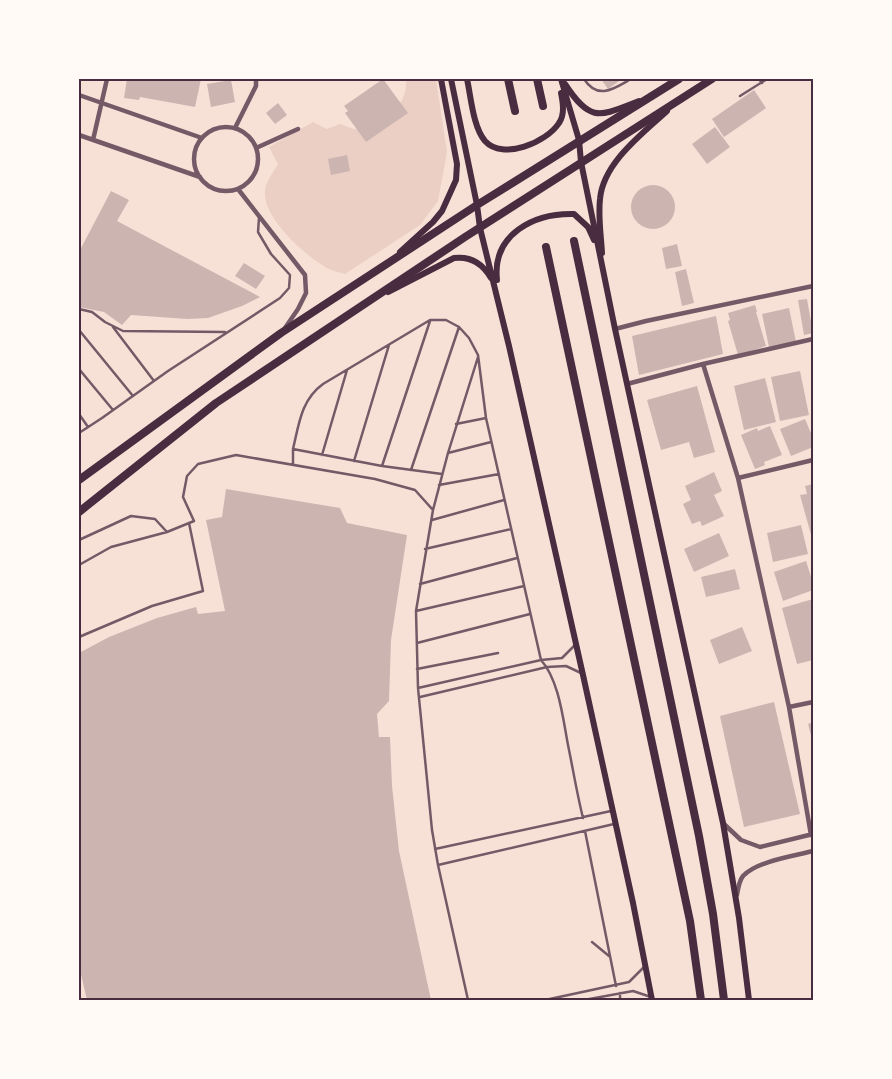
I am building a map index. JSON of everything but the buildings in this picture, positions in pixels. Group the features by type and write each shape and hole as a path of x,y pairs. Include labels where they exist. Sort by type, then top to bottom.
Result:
{"main road":[{"path":"391,260 433,222 442,211 456,180 457,164 441,79"},
{"path":"451,79 480,228 500,305 583,674 651,998"},
{"path":"467,79 478,127 482,136 487,143 498,149 507,150 538,142 546,137 560,122 563,113 560,79"},
{"path":"508,79 515,111"},
{"path":"537,79 543,106"},
{"path":"560,79 581,106 596,114 606,114 650,97"},
{"path":"560,79 579,140 581,162 604,279 723,823 736,901 749,1000"},
{"path":"79,480 281,333 391,260 678,79"},
{"path":"79,512 216,403 581,162 712,79"},
{"path":"604,279 599,212 604,181 628,148 680,98"},
{"path":"500,305 496,269 498,258 501,249 509,238 521,228 544,217 557,214 574,214 588,227 598,248"},
{"path":"574,241 699,836 713,914 724,1000"},
{"path":"546,247 690,921 701,1000"},
{"path":"364,304 454,258 463,257 477,262 488,273 494,284"}],"street":[{"path":"93,140 103,104 107,79"},
{"path":"235,128 256,86 256,79"},
{"path":"79,95 202,138"},
{"path":"235,128 251,139 256,148 257,167 253,176 238,189 217,190 207,185 195,168 194,158 197,147 202,138 209,132 217,129 235,128"},
{"path":"256,148 298,129"},
{"path":"79,135 200,177"},
{"path":"238,189 305,275 306,293 298,309 281,333"},
{"path":"615,329 646,320 813,286"},
{"path":"627,384 813,339"},
{"path":"704,364 738,478 789,707 812,834 760,847 740,840 723,823"},
{"path":"738,478 813,460"},
{"path":"789,707 813,702"},
{"path":"736,901 738,886 743,876 758,865 813,851"}],"lane":[{"path":"584,79 595,89 603,92 612,90 631,79"},
{"path":"759,79 762,83"},
{"path":"740,96 767,79"},
{"path":"79,433 226,332 280,298 289,288 290,275 270,254 258,232 259,217"},
{"path":"79,309 92,312 123,331 226,332"},
{"path":"382,466 430,320"},
{"path":"293,464 293,449 300,421 312,392 323,384 430,320 446,320 459,327 469,338 478,355 486,418 540,660 547,667 562,715 583,818"},
{"path":"112,325 154,381"},
{"path":"411,470 459,327"},
{"path":"79,330 133,396"},
{"path":"354,461 390,344"},
{"path":"468,1000 434,849 418,688 416,611 425,550 439,485 478,355"},
{"path":"79,369 114,410"},
{"path":"322,455 347,370"},
{"path":"79,414 88,427"},
{"path":"456,424 486,418"},
{"path":"448,453 492,442"},
{"path":"293,449 382,466 442,474"},
{"path":"79,566 111,547 167,532 194,521 183,497 187,476 198,464 236,455 375,479 415,490 433,510"},
{"path":"439,485 498,474"},
{"path":"432,520 504,500"},
{"path":"79,540 131,516 155,519 167,532"},
{"path":"79,636 152,606 203,590 189,523"},
{"path":"425,550 511,529"},
{"path":"420,584 518,558"},
{"path":"416,611 524,586"},
{"path":"417,643 530,614"},
{"path":"418,688 540,660 562,658 576,644"},
{"path":"417,669 498,653"},
{"path":"420,697 547,667 566,666 583,674"},
{"path":"434,849 583,818 612,810"},
{"path":"438,865 614,824"},
{"path":"585,831 616,986"},
{"path":"592,942 610,957"},
{"path":"545,1000 629,982 645,966"},
{"path":"584,1000 633,991 651,998"},
{"path":"620,993 620,1000"}],"shaded area":[{"path":"406,79 436,79 447,152 438,201 420,225 345,274 331,270 297,246 271,213 266,202 265,188 278,164 269,147 313,122 327,129 340,124 354,129 366,130 395,110 400,104 406,89"}]}
